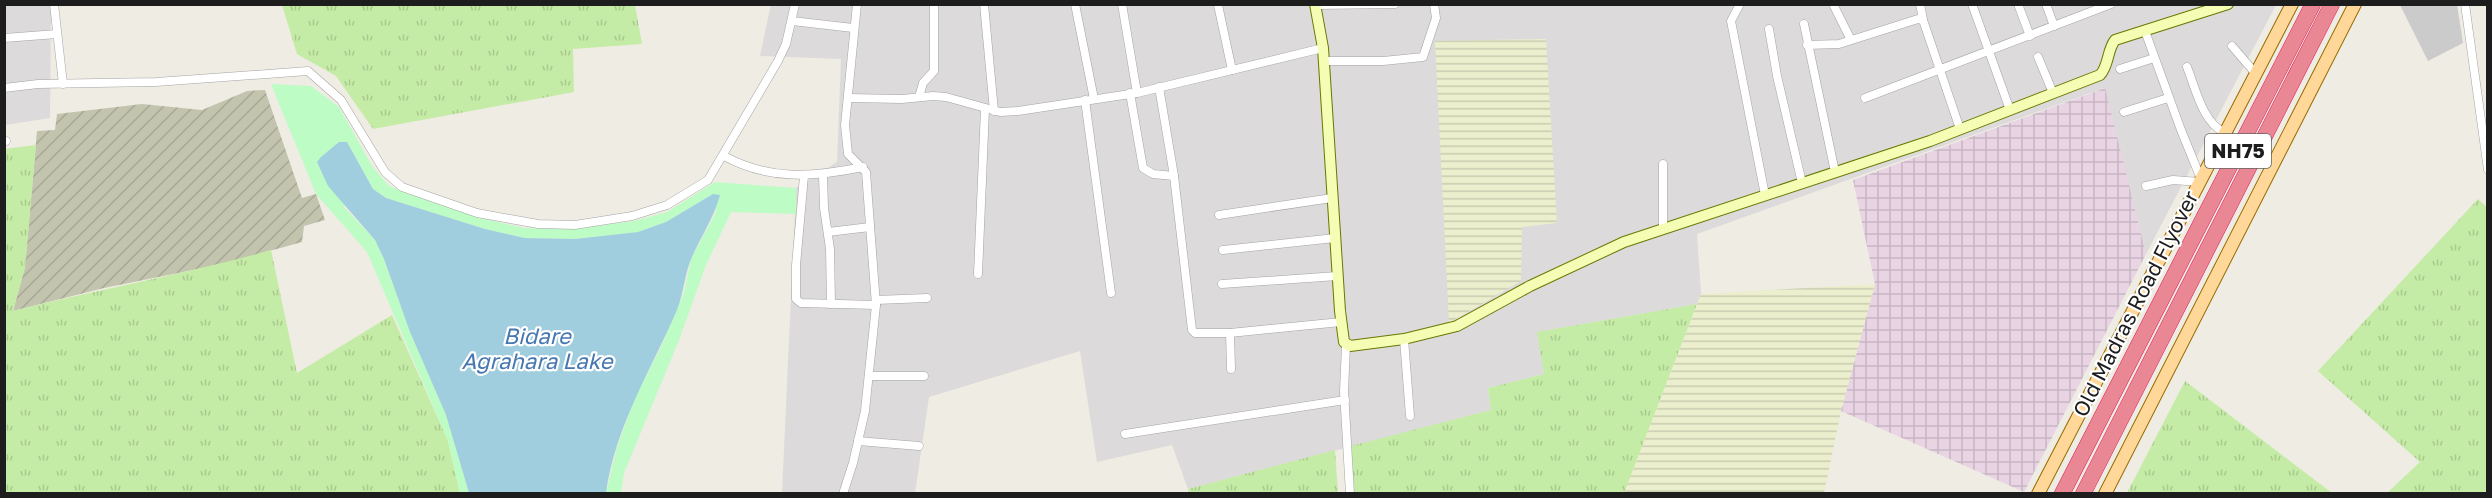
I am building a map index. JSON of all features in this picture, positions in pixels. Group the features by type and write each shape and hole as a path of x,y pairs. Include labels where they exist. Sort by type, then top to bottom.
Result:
{"highway":[{"name":"Old Madras Road Flyover","path":"2062,494 2313,4"},
{"name":"Old Madras Road Flyover","path":"2083,494 2332,4"}],"main road":[{"path":"2038,494 2292,4"},
{"path":"2105,494 2355,4"}],"street":[{"path":"54,4 63,84"},
{"path":"4,88 156,82 308,71 341,99 385,172 402,187 477,213 538,224 575,225 632,216 667,205 708,180 778,61 786,44 795,4"},
{"path":"843,494 858,441 869,376 876,302 867,177 863,167 851,158 847,148 845,125 857,4"},
{"path":"919,97 923,83 934,71 934,4"},
{"path":"978,274 989,110 984,4"},
{"path":"1075,4 1094,99"},
{"path":"1122,4 1143,168 1153,174 1174,176"},
{"path":"1350,494 1345,400 1346,345 1341,322 1337,276 1323,48 1315,5 1383,6 1395,4"},
{"path":"1324,61 1383,61 1423,57 1436,18 1434,4"},
{"path":"1740,4 1731,21 1765,195"},
{"path":"1833,4 1851,40"},
{"path":"1920,4 1923,21 1960,129"},
{"path":"1972,4 2010,110"},
{"path":"2018,4 2030,36"},
{"path":"2046,4 2054,26"},
{"path":"1865,98 2111,4"},
{"path":"1346,345 1404,339 1457,326 1600,252 1960,129 2103,73 2113,42 2228,4"},
{"path":"2465,4 2487,170"},
{"path":"1218,5 1232,70"},
{"path":"1807,45 1824,46 1918,20 1923,21"},
{"path":"792,21 853,28"},
{"path":"1804,24 1835,172"},
{"path":"1769,29 1777,76 1803,183"},
{"path":"2145,32 2168,98 2201,180 2173,180 2146,186"},
{"path":"4,38 57,34"},
{"path":"2232,46 2256,74"},
{"path":"848,98 946,98 989,110 1018,111 1134,93 1323,48"},
{"path":"2038,57 2053,93"},
{"path":"2120,69 2154,58"},
{"path":"2187,67 2210,121 2216,129 2225,133"},
{"path":"1159,87 1174,176 1191,327 1195,333 1230,333 1341,322"},
{"path":"2124,112 2168,98"},
{"path":"1084,100 1111,292"},
{"path":"724,156 746,167 804,176 823,175 863,167"},
{"path":"1663,164 1663,229"},
{"path":"823,175 831,304"},
{"path":"804,176 796,265 796,299 801,303 831,304 927,298"},
{"path":"1219,215 1332,198"},
{"path":"828,232 870,227"},
{"path":"1223,250 1335,238"},
{"path":"1222,284 1337,276"},
{"path":"1230,333 1232,369"},
{"path":"1404,339 1410,416"},
{"path":"869,376 924,376"},
{"path":"1125,434 1345,400"},
{"path":"858,441 919,446"}],"shaded area":[{"path":"771,4 2276,5 2146,254 2104,88 1697,234 1701,294 1697,304 1538,332 1544,374 1488,388 1491,410 1188,489 1172,445 1097,462 1080,351 929,397 915,493 782,493 796,188 837,162 841,59 760,56"},
{"path":"5,5 51,5 50,118 5,125"},
{"path":"2400,5 2457,5 2463,43 2428,61"},
{"path":"1546,39 1557,223 1522,227 1521,281 1449,323 1435,41"},
{"path":"2105,88 2146,254 2024,492 1841,411 1875,284 1853,180"},
{"path":"265,90 302,198 316,194 325,220 304,226 302,242 223,264 104,288 13,311 25,267 37,131 55,130 57,114 142,104 202,110 247,91"},
{"path":"1875,284 1841,411 1824,493 1624,493 1701,294"}],"green space":[{"path":"282,5 635,5 642,44 573,49 574,92 373,129 336,76 297,54"},
{"path":"271,84 311,86 339,107 372,166 389,186 480,218 524,228 575,229 634,221 667,212 715,182 796,188 796,214 731,212 706,265 679,340 624,473 621,493 606,493 616,451 634,399 660,349 684,293 691,259 716,212 713,194 666,222 638,232 575,239 525,238 485,229 386,198 373,189 347,142 344,207 375,240 384,259 410,332 446,415 469,493 460,493 448,441 367,252 316,194"},
{"path":"36,145 25,267 13,311 207,267 271,250 297,373 392,315 448,441 460,493 5,493 4,149"},
{"path":"2478,199 2488,208 2487,493 2387,493 2420,462 2318,371"},
{"path":"1697,304 1624,493 1354,493 1351,446 1491,410 1488,388 1544,374 1537,332"},
{"path":"2185,381 2332,493 2127,493"},
{"path":"1335,450 1338,493 1189,493 1188,489"}],"water":[{"name":"Bidare Agrahara Lake","path":"339,142 347,142 373,189 386,198 485,229 525,238 575,239 638,232 666,222 713,194 720,195 690,263 677,310 635,399 617,445 606,493 469,493 446,415 410,332 384,259 375,240 328,186 317,162"}]}
